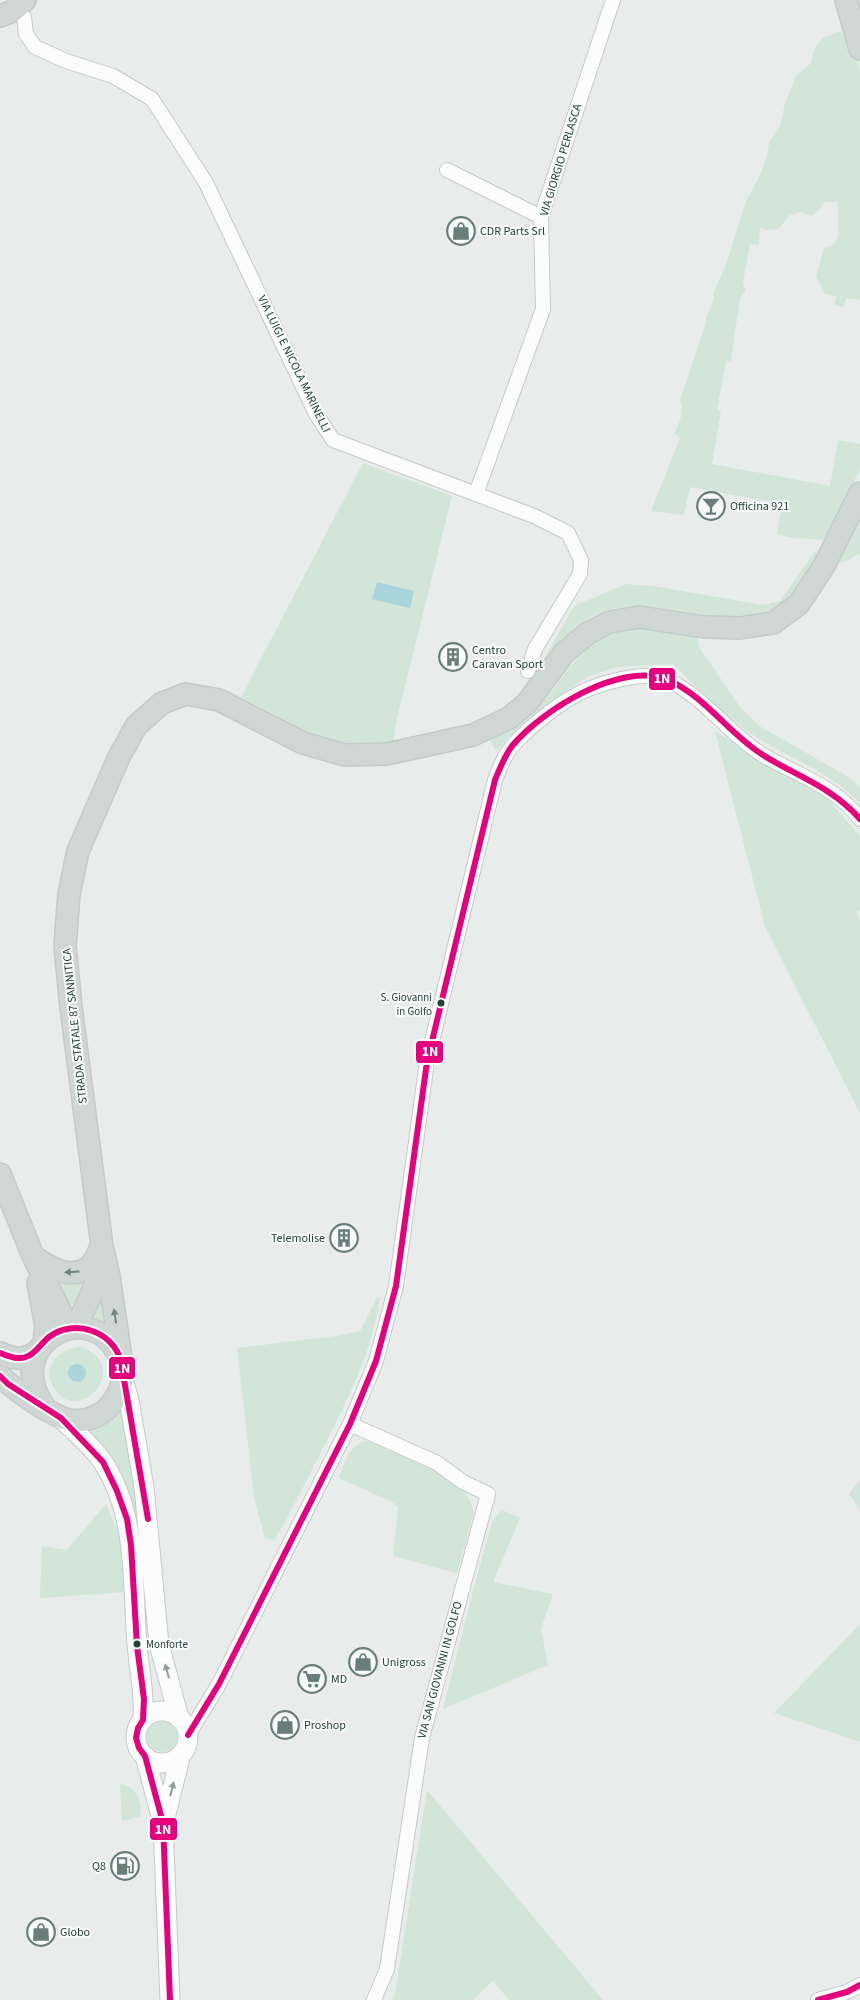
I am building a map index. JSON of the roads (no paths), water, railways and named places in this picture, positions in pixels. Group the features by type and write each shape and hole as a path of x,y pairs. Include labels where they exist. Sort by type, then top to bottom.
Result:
{"main road":[{"path":"846,0 860,49"},
{"path":"0,16 25,8"},
{"name":"STRADA STATALE 87 SANNITICA","path":"123,1372 109,1276 102,1246 70,1007 65,946 68,894 78,851 118,759 136,726 162,703 186,694 219,700 303,743 345,755 388,754 473,735 509,718 527,703 566,652 587,634 609,622 640,617 704,627 740,628 773,623 799,604 824,566 860,493"},
{"path":"0,1174 33,1256 72,1328"},
{"path":"33,1256 53,1270 67,1273 82,1271 93,1263 102,1246"},
{"name":"STRADA STATALE 87 SANNITICA","path":"72,1328 94,1290 100,1268 102,1246"},
{"path":"33,1256 46,1326 40,1347 31,1367 31,1382 36,1396 103,1462 117,1491 126,1519 133,1575 137,1646 144,1699 143,1720"},
{"path":"0,1353 14,1358 28,1358 55,1333 72,1328 97,1332 108,1340 117,1352 129,1400 145,1496 160,1644 179,1718"},
{"path":"0,1376 8,1384 53,1413 82,1420 102,1414 110,1407 116,1398 123,1372"},
{"path":"164,1823 181,1754 186,1746 188,1735 185,1726 179,1718 171,1712 160,1711 151,1714 143,1720 138,1728 136,1738 138,1748 144,1756 164,1823 170,2000"},
{"path":"144,1756 153,1761 163,1762 173,1760 181,1754"}],"street":[{"name":"VIA GIORGIO PERLASCA","path":"476,494 543,309 541,217 613,0"},
{"name":"VIA LUIGI E NICOLA MARINELLI","path":"25,8 26,34 35,47 112,76 152,99 206,183 316,414 333,440 534,516 568,533 581,560 580,574 535,649 528,671"},
{"path":"447,170 541,217"},
{"path":"188,1735 219,1684 350,1424 376,1361 396,1286 427,1062 496,780 508,752 527,732 573,696 608,681 642,676 666,679 687,691 737,736 764,755 810,778 838,796 860,819"},
{"name":"VIA SAN GIOVANNI IN GOLFO","path":"350,1424 437,1463 463,1482 488,1494 422,1738 387,1969 374,2000"},
{"path":"818,2000 847,1992 860,1985"}],"water":[{"path":"377,582 414,591 410,608 372,599"},
{"path":"77,1364 83,1367 86,1373 83,1379 77,1382 71,1379 68,1373 71,1367"}],"place":[{"name":"CDR Parts Srl","path":"461,231"},
{"name":"Officina 921","path":"711,506"},
{"name":"Centro Caravan Sport","path":"453,657"},
{"name":"S. Giovanni in Golfo","path":"441,1003"},
{"name":"Telemolise","path":"344,1238"},
{"name":"Monforte","path":"137,1644"},
{"name":"Unigross","path":"363,1662"},
{"name":"MD","path":"312,1679"},
{"name":"Proshop","path":"285,1725"},
{"name":"Q8","path":"125,1866"},
{"name":"Globo","path":"41,1932"}]}
